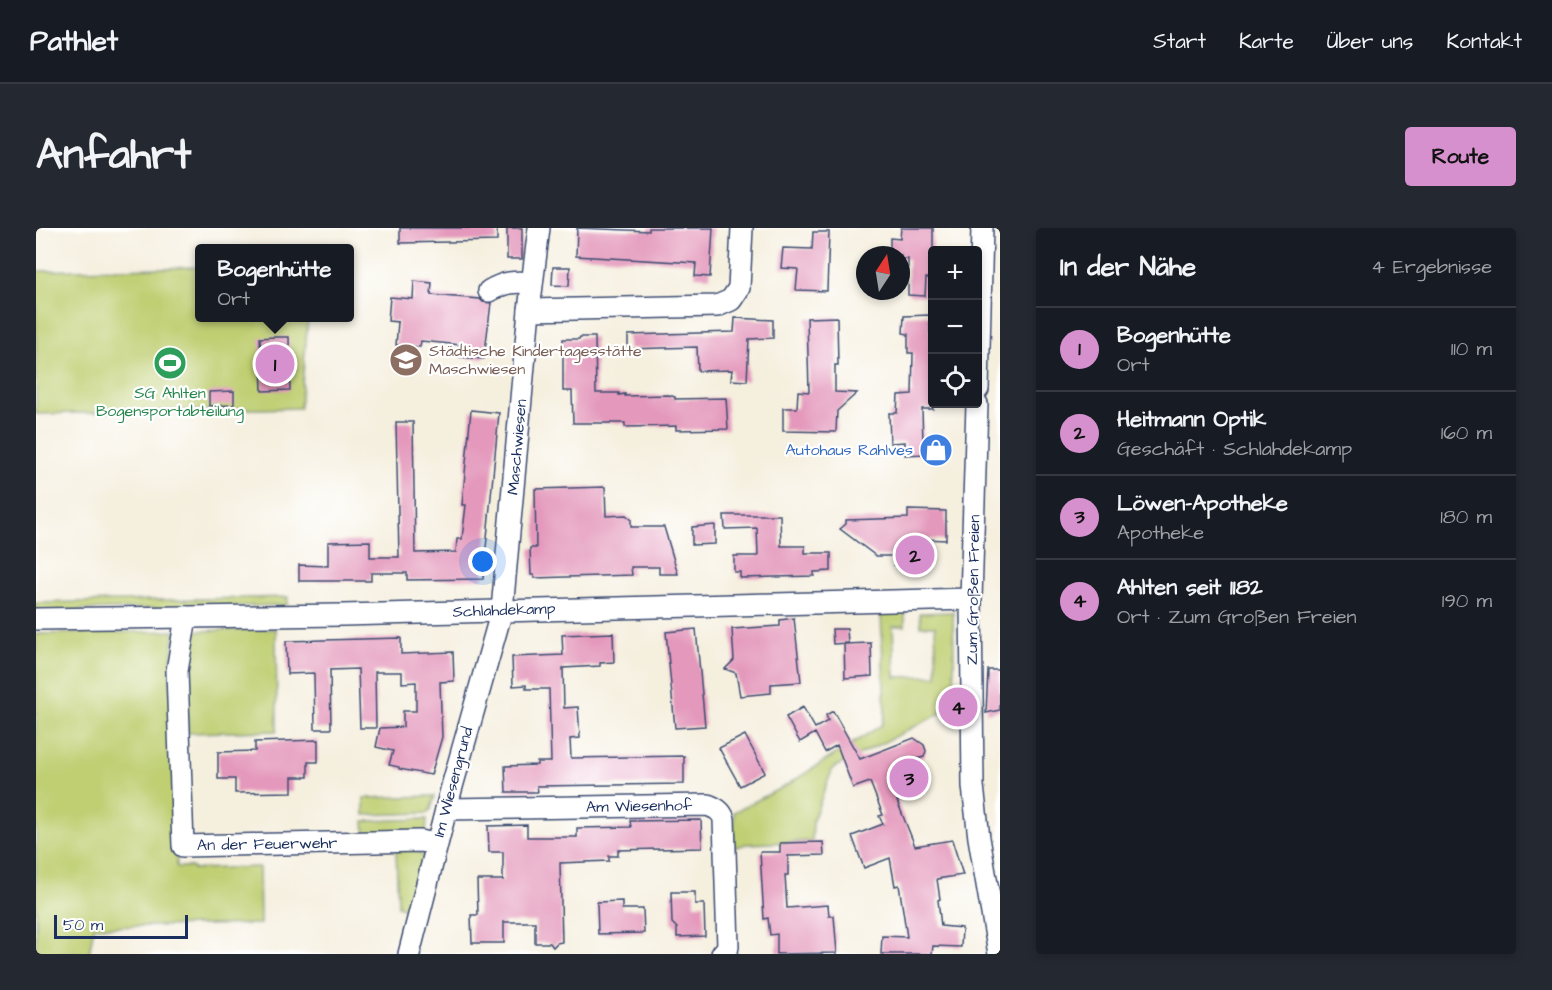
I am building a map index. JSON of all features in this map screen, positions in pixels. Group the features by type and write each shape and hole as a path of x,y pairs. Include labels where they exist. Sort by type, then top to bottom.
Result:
{"street":[{"name":"Maschwiesen","path":"502,610 529,310 539,228"},
{"path":"529,310 717,306 731,300 739,288 742,228"},
{"path":"979,354 982,228"},
{"path":"489,291 503,284 532,283"},
{"name":"Zum Großen Freien","path":"977,408 971,599 973,786 979,838 999,954"},
{"name":"Schlahdekamp","path":"36,619 971,599"},
{"name":"Im Wiesengrund","path":"409,954 436,844 502,610"},
{"name":"An der Feuerwehr","path":"186,617 177,671 183,846 420,841 436,844"},
{"name":"Am Wiesenhof","path":"446,809 708,805 717,809 722,814 724,831 728,947 722,954"}],"green space":[{"name":"SG Ahlten Bogensportabteilung","path":"195,267 195,322 308,322 300,408 36,414 36,271"},
{"path":"288,597 287,605 36,611 36,603"},
{"path":"953,612 955,706 833,768 813,820 812,841 746,844 734,848 734,812 787,785 882,725 885,715 881,614 905,613 905,626 893,626 895,677 937,676 935,626 921,626 920,613"},
{"path":"276,629 277,731 188,733 186,671 192,631"},
{"path":"175,631 170,670 177,867 192,867 193,869 259,867 260,924 94,927 89,954 36,954 36,634"},
{"path":"435,796 428,813 364,815 364,798"},
{"path":"427,819 426,831 422,833 365,834 364,821"},
{"path":"396,849 417,850 427,860 413,912 398,906"}],"building":[{"path":"400,228 497,228 497,241 400,243"},
{"path":"507,228 522,228 522,259 507,259"},
{"path":"577,228 649,231 649,228 713,228 710,277 695,276 696,263 576,256"},
{"path":"901,228 933,228 933,246 928,246 928,278 926,278 925,296 910,295 910,246 890,246 890,238 900,239"},
{"path":"813,232 829,232 827,291 796,290 798,269 781,268 783,248 812,249"},
{"path":"553,267 570,267 569,286 552,285"},
{"path":"414,281 432,283 431,295 480,299 491,303 484,359 460,357 461,345 421,341 420,347 396,345 398,322 388,321 390,297 413,299"},
{"path":"928,315 928,408 933,409 922,409 925,454 905,455 905,442 890,443 889,413 897,413 898,395 912,394 913,353 908,353 908,334 903,333 904,316"},
{"path":"837,317 838,365 835,365 835,392 857,393 837,411 836,432 783,431 783,408 797,408 798,391 809,392 807,318"},
{"path":"735,318 773,320 773,338 749,339 747,381 731,380 732,370 698,371 697,347 628,349 628,335 734,332"},
{"path":"289,337 290,390 262,391 260,338"},
{"path":"580,337 595,337 596,393 619,393 625,396 669,395 675,399 726,398 728,429 676,430 676,426 625,427 625,423 573,423 572,391 563,391 563,339 579,339"},
{"path":"234,391 234,405 209,406 209,392"},
{"path":"471,410 499,413 483,579 407,580 407,573 371,573 371,581 299,581 299,565 328,566 328,542 370,541 370,557 399,557 396,422 413,422 415,553 456,552 457,539 462,539 466,505 462,505"},
{"path":"605,487 606,516 626,515 631,519 631,527 664,527 678,574 659,574 659,567 631,567 632,575 534,578 534,575 531,575 530,548 536,548 535,489"},
{"path":"908,510 946,511 946,540 925,539 924,566 894,565 894,556 876,556 840,529 846,524 846,520 908,518"},
{"path":"724,515 780,515 781,546 805,546 805,553 831,553 831,571 814,572 814,576 740,578 740,572 734,572 734,556 758,556 757,528 725,529"},
{"path":"715,525 715,544 692,545 692,527"},
{"path":"794,618 801,682 771,684 771,693 740,696 736,673 725,669 734,660 732,629 780,626 780,620"},
{"path":"696,629 705,726 675,728 666,632"},
{"path":"832,629 847,629 848,643 833,644"},
{"path":"613,633 614,662 600,663 600,666 563,668 564,708 578,707 580,738 570,739 571,758 684,756 684,784 537,786 538,792 506,792 505,766 551,762 549,689 526,689 526,685 513,686 512,657 563,655 562,635"},
{"path":"401,638 401,654 453,652 454,681 440,682 442,737 431,775 389,765 393,751 376,747 380,728 403,727 403,711 416,711 416,682 402,683 402,672 375,672 376,728 360,728 358,669 330,670 331,729 315,729 314,673 287,674 286,641"},
{"path":"871,643 872,676 845,678 844,644"},
{"path":"988,670 1000,670 1000,710 986,713"},
{"path":"803,707 815,728 828,721 826,715 833,711 860,759 914,738 924,745 926,751 924,757 916,759 918,765 914,767 923,791 897,801 915,846 952,840 963,875 937,879 940,899 938,900 941,926 962,928 961,947 933,946 932,954 881,954 882,936 907,937 899,885 895,886 890,858 864,868 852,836 883,824 879,816 883,815 870,782 853,788 837,745 825,752 815,733 800,742 786,717"},
{"path":"745,735 765,773 740,786 719,748"},
{"path":"318,740 318,762 308,762 308,777 292,777 292,792 235,793 235,779 218,779 218,752 255,751 255,742"},
{"path":"701,820 702,848 618,850 618,856 609,856 609,861 560,863 562,942 553,947 550,943 535,943 535,922 504,922 504,943 472,943 471,915 478,915 477,880 503,880 503,852 489,852 488,826 527,825 527,837 577,837 577,828 631,827 630,821"},
{"path":"823,842 824,855 788,856 788,875 785,875 787,908 828,905 829,916 834,916 837,953 777,954 777,934 770,935 768,918 764,919 760,852 780,852 780,843"},
{"path":"671,892 695,892 695,904 704,904 705,936 677,937 677,928 672,923"},
{"path":"622,901 622,909 643,909 644,933 598,934 597,902"}],"place":[{"name":"Städtische Kindertagesstätte Maschwiesen","path":"406,360"},
{"name":"SG Ahlten Bogensportabteilung","path":"170,363"},
{"name":"Bogenhütte","path":"275,364"},
{"name":"Autohaus Rahlves","path":"936,450"},
{"name":"Heitmann Optik","path":"915,555"},
{"name":"Ahlten seit 1182","path":"958,707"},
{"name":"Löwen-Apotheke","path":"909,778"}]}
